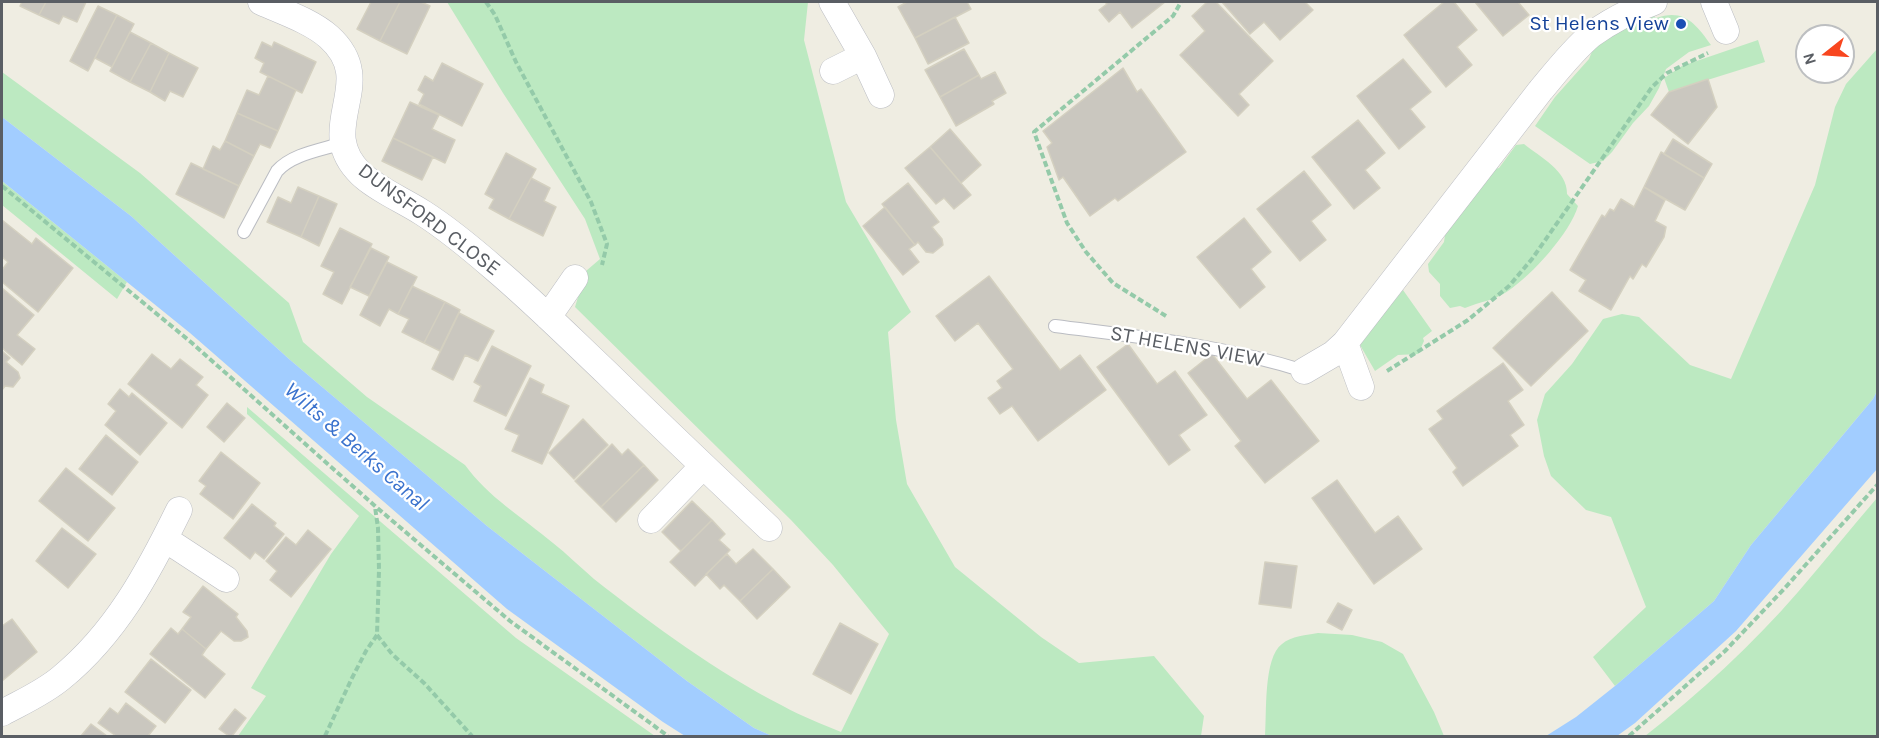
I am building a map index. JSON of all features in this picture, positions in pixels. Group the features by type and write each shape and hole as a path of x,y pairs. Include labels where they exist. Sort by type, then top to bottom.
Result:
{"street":[{"name":"DUNSFORD CLOSE","path":"261,2 309,24 328,36 340,48 351,73 350,90 342,123 343,143 349,160 362,175 433,219 506,278 769,528"},
{"path":"832,2 863,56 881,95"},
{"name":"ST HELENS VIEW","path":"1304,371 1333,354 1346,343 1540,90 1569,56 1591,35 1619,18 1654,2"},
{"path":"1713,2 1726,31"},
{"path":"833,71 863,56"},
{"path":"548,317 575,278"},
{"path":"1346,343 1361,387"},
{"path":"651,520 703,466"},
{"path":"2,713 60,680 102,639 135,594 179,510"},
{"path":"165,539 226,579"}],"lane":[{"name":"DUNSFORD CLOSE","path":"244,232 283,164 343,143"},
{"name":"ST HELENS VIEW","path":"1055,326 1189,343 1236,352 1304,371"}],"path":[{"path":"486,2 495,15 516,62 591,202 607,244 603,262 595,278 590,280 575,278"},
{"path":"1172,318 1113,283 1086,252 1067,223 1034,132 1173,16 1181,2"},
{"path":"1361,387 1467,320 1509,286 1532,259 1652,87 1667,73 1683,63 1731,46 1726,31"},
{"path":"2,186 192,343 375,506 510,621 668,736"},
{"path":"1629,736 1725,651 1878,484"},
{"path":"325,736 347,687 377,635 379,570 375,506"},
{"path":"377,635 392,654 425,684 472,736"}],"green space":[{"path":"447,2 808,2 804,40 846,202 911,312 888,332 896,420 907,484 955,567 1041,637 1079,663 1154,656 1204,716 1201,736 772,736 754,728 687,681 487,526 289,359 131,216 2,117 2,72 140,173 289,303 303,342 367,397 465,465 495,497 594,579 709,663 790,710 841,732 889,634 833,565 791,520 575,307 586,271 600,259 585,219"},
{"path":"1651,12 1656,18 1674,15 1688,20 1711,45 1689,52 1666,69 1649,106 1603,161 1590,164 1535,126 1555,97 1589,59 1593,49 1602,39"},
{"path":"1758,40 1765,62 1669,92 1664,78 1682,66"},
{"path":"1877,49 1877,391 1873,399 1751,545 1714,601 1615,686 1593,657 1646,607 1611,517 1586,510 1551,476 1544,456 1537,420 1545,394 1572,364 1603,319 1622,314 1639,317 1690,365 1731,379 1815,185 1835,107 1846,84 1855,84 1855,74"},
{"path":"1524,144 1552,165 1563,178 1567,194 1578,206 1574,217 1549,253 1518,284 1493,299 1465,308 1460,306 1450,308 1440,296 1440,284 1429,272 1428,264 1444,242 1447,221 1489,170 1499,168 1516,145"},
{"path":"2,181 127,282 117,299 2,205"},
{"path":"1403,290 1432,331 1423,338 1424,341 1418,354 1398,355 1375,371 1360,345 1370,332 1375,305 1389,296 1394,301"},
{"path":"247,407 516,638 655,736 238,736 266,696 251,688 331,554 359,516 247,414"},
{"path":"1877,498 1877,736 1645,736 1686,703 1744,650 1798,592"},
{"path":"1318,633 1352,635 1382,642 1403,654 1444,736 1265,736 1269,673 1276,651 1290,639"}],"water":[{"name":"Wilts & Berks Canal","path":"2,117 131,216 289,359 487,526 687,681 754,728 772,736 685,736 507,609 190,333 2,181"},
{"path":"1877,391 1877,469 1736,631 1635,723 1617,736 1546,736 1576,717 1615,686 1714,601 1751,545 1873,399"}],"building":[{"path":"22,2 46,2 39,15 20,6"},
{"path":"46,2 86,2 77,22 63,16 59,24 39,15"},
{"path":"371,2 400,2 380,41 357,29"},
{"path":"400,2 421,2 430,6 407,54 380,41"},
{"path":"907,2 967,2 971,9 915,38 898,7"},
{"path":"1105,2 1165,2 1132,28 1120,12 1109,22 1099,10 1107,4"},
{"path":"1207,2 1216,2 1273,61 1239,94 1249,105 1238,116 1180,55 1205,31 1192,16"},
{"path":"1222,2 1305,2 1313,10 1280,40 1264,22 1250,34"},
{"path":"1444,2 1454,2 1477,30 1457,47 1472,65 1446,87 1404,35"},
{"path":"1475,2 1518,2 1529,15 1503,36"},
{"path":"98,6 117,15 88,71 70,61"},
{"path":"117,15 134,24 112,67 95,58"},
{"path":"955,17 969,43 928,64 915,38"},
{"path":"130,32 151,43 130,82 110,71"},
{"path":"262,42 272,47 274,42 316,62 302,93 260,72 264,63 255,58"},
{"path":"151,43 169,53 150,92 130,82"},
{"path":"964,49 979,75 940,97 925,70"},
{"path":"169,53 198,68 183,97 170,91 165,101 150,92"},
{"path":"1403,59 1431,92 1410,109 1425,127 1399,149 1357,96"},
{"path":"442,63 483,84 462,126 419,104 424,94 418,90 425,76 433,81"},
{"path":"1123,68 1137,92 1141,89 1186,152 1118,201 1115,198 1090,216 1063,177 1059,180 1047,147 1052,143 1043,131"},
{"path":"995,72 1006,93 992,101 994,104 956,126 940,97 979,75 981,79"},
{"path":"268,76 296,90 278,131 237,113 247,90 259,95"},
{"path":"1708,79 1717,107 1688,144 1651,115 1669,92"},
{"path":"410,102 439,115 432,129 455,140 445,163 393,138"},
{"path":"237,113 278,131 270,148 260,144 254,156 225,141"},
{"path":"1358,120 1385,153 1365,170 1380,188 1354,209 1312,157"},
{"path":"950,129 981,165 961,183 930,147"},
{"path":"393,138 433,157 422,180 382,161"},
{"path":"1673,139 1712,164 1704,178 1664,154"},
{"path":"225,141 254,156 239,186 203,169 213,146 220,150"},
{"path":"930,147 971,195 954,209 944,198 936,204 905,168"},
{"path":"1661,152 1704,178 1685,210 1644,187"},
{"path":"506,153 536,169 509,219 489,208 494,199 485,194"},
{"path":"191,163 239,186 224,218 176,194"},
{"path":"1304,171 1331,205 1311,221 1326,240 1300,261 1257,209"},
{"path":"531,178 550,188 544,201 556,207 543,236 509,219"},
{"path":"908,183 939,222 932,227 942,239 943,245 933,253 926,252 918,242 915,245 882,204"},
{"path":"298,187 319,196 301,237 267,222 278,197 291,203"},
{"path":"1644,187 1665,200 1655,221 1666,227 1664,237 1646,267 1642,264 1633,279 1630,276 1611,310 1579,291 1586,280 1570,270 1602,215 1605,217 1610,209 1614,211 1621,199 1634,207"},
{"path":"319,196 337,204 319,246 301,237"},
{"path":"885,207 915,245 909,249 919,262 903,275 863,226"},
{"path":"1244,218 1271,252 1251,269 1265,287 1240,308 1197,257"},
{"path":"2,220 32,244 36,238 73,268 38,312 2,282 2,270 8,262 2,257"},
{"path":"340,228 372,244 342,304 323,294 334,272 321,266"},
{"path":"371,248 389,257 369,296 350,287"},
{"path":"387,262 417,277 398,314 389,309 380,326 360,315"},
{"path":"989,276 1060,370 1080,355 1106,390 1038,441 1012,406 1000,414 988,398 1002,388 997,381 1013,369 978,323 955,341 936,316"},
{"path":"412,286 445,302 424,343 402,332 409,319 398,314"},
{"path":"2,288 34,315 17,335 35,349 22,365 2,348"},
{"path":"1552,292 1588,331 1531,386 1493,348"},
{"path":"445,302 460,310 440,351 424,343"},
{"path":"459,313 494,331 478,361 465,355 453,380 432,369"},
{"path":"1128,344 1157,384 1175,371 1207,415 1179,435 1190,450 1169,465 1097,367"},
{"path":"492,346 531,366 506,416 474,401 481,386 474,382"},
{"path":"2,351 10,358 6,362 18,372 20,378 13,387 5,386 2,390"},
{"path":"152,354 171,369 180,359 203,377 196,385 208,395 182,428 128,384"},
{"path":"1212,354 1247,399 1271,380 1319,441 1265,483 1235,446 1241,441 1188,373"},
{"path":"1503,363 1523,390 1508,401 1524,425 1510,435 1518,446 1463,486 1453,472 1457,468 1429,429 1443,419 1437,411"},
{"path":"530,378 544,385 541,393 569,406 542,464 512,451 519,435 505,429"},
{"path":"120,389 129,397 132,393 167,423 140,455 105,425 116,411 108,404"},
{"path":"227,403 245,418 224,442 207,427"},
{"path":"583,419 608,445 574,479 549,453"},
{"path":"106,435 138,462 112,495 79,469"},
{"path":"612,444 622,455 628,449 644,465 601,507 575,481"},
{"path":"221,452 260,483 233,519 200,494 206,486 199,481"},
{"path":"644,465 658,480 616,522 601,507"},
{"path":"66,468 115,508 88,541 39,501"},
{"path":"1337,480 1375,533 1398,516 1422,549 1374,584 1312,498"},
{"path":"692,501 712,520 681,551 662,532"},
{"path":"252,504 276,523 274,526 284,534 264,559 255,552 250,559 224,538"},
{"path":"712,520 725,534 719,540 730,550 695,586 670,562"},
{"path":"62,528 96,554 68,588 36,561"},
{"path":"308,530 331,549 291,597 270,580 277,571 266,561 286,537 296,545"},
{"path":"753,549 773,569 740,601 724,585 720,589 706,574 727,554 736,564"},
{"path":"1265,562 1297,566 1291,608 1259,604"},
{"path":"773,569 790,587 757,619 740,601"},
{"path":"203,586 238,614 236,617 247,631 248,637 241,641 234,641 221,631 206,649 182,629 191,617 183,612"},
{"path":"1338,603 1352,610 1342,630 1327,622"},
{"path":"12,619 37,652 2,681 2,626"},
{"path":"840,623 878,644 851,694 813,674"},
{"path":"171,628 178,634 182,629 206,649 202,655 225,674 205,698 150,654"},
{"path":"151,659 191,690 165,723 125,692"},
{"path":"126,703 156,726 148,736 116,736 98,723 110,708 118,714"},
{"path":"235,709 246,718 232,736 229,736 219,729"},
{"path":"91,724 107,736 81,736"}],"place":[{"name":"St Helens View","path":"1681,24"}]}
